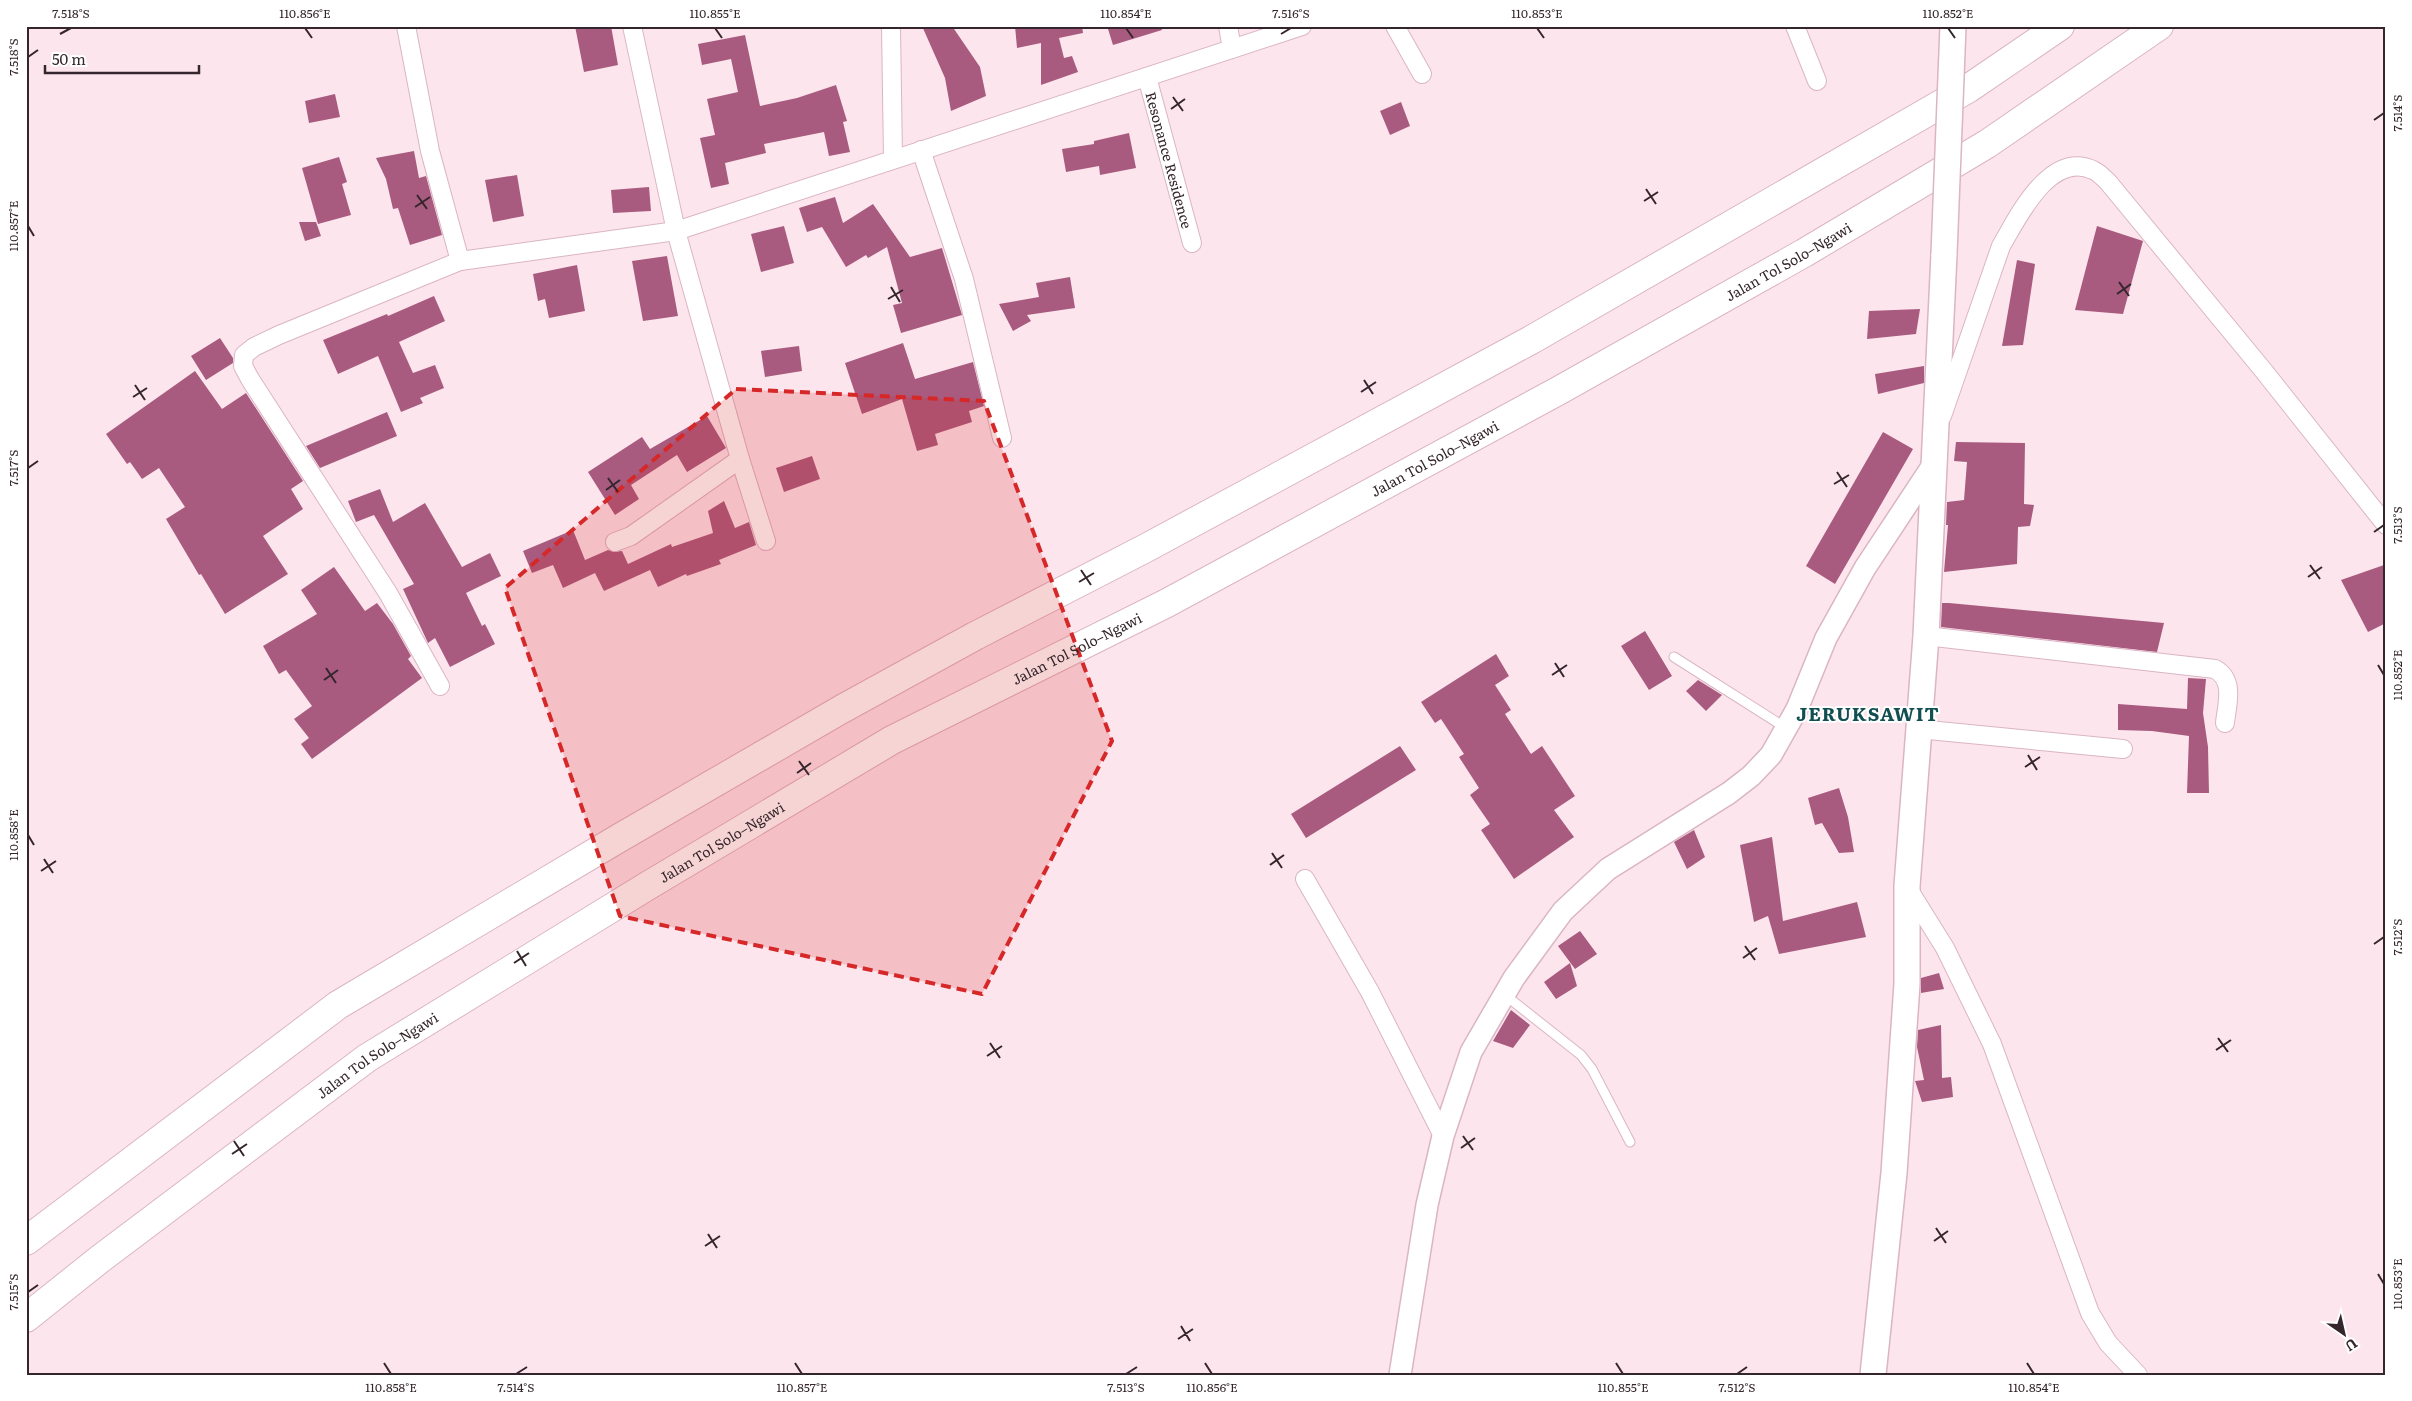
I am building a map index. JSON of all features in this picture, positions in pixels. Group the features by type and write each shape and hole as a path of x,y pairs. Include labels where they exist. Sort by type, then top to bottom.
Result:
{"highway":[{"path":"26,1241 338,1005 621,837 850,705 1531,340 1968,88 2060,26"},
{"name":"Jalan Tol Solo–Ngawi","path":"26,1318 100,1259 367,1058 649,885 892,740 1167,603 1558,391 1804,254 1987,144 2159,26"}],"main road":[{"path":"1873,1375 1893,1182 1907,984 1907,886 1926,636 1937,428 1953,26"}],"street":[{"path":"406,26 430,151 460,261"},
{"path":"632,26 676,231 740,459 766,541"},
{"path":"891,26 893,159"},
{"path":"1228,26 1232,49"},
{"path":"440,686 388,592 273,417 243,366 244,356 254,347 460,261 676,231 1302,26"},
{"path":"1395,26 1422,74"},
{"path":"1795,26 1817,81"},
{"name":"Resonance Residence","path":"1147,77 1192,243"},
{"path":"921,150 964,279 1002,438"},
{"path":"1937,428 2001,246 2014,223 2036,191 2059,170 2073,166 2093,170 2108,182 2263,370 2386,526"},
{"path":"615,542 631,536 740,459"},
{"path":"1400,1375 1427,1205 1444,1136 1472,1052 1505,994 1563,911 1608,869 1633,851 1729,793 1751,776 1772,755 1797,709 1826,638 1865,568 1935,462"},
{"path":"1926,636 2215,669 2223,673 2228,682 2225,723"},
{"path":"1918,729 2123,749"},
{"path":"1305,879 1370,992 1444,1136"},
{"path":"1907,886 1945,948 1992,1044 2090,1313 2108,1343 2138,1375"}],"lane":[{"path":"1674,657 1786,729"},
{"path":"1505,994 1581,1055 1592,1069 1630,1142"}],"highlighted area":[{"path":"736,389 984,401 1112,741 982,994 620,916 505,588"}],"building":[{"path":"575,26 611,26 618,65 584,72"},
{"path":"922,26 952,26 980,67 986,96 951,111 945,78"},
{"path":"1015,26 1082,26 1083,33 1059,38 1064,58 1072,56 1078,72 1041,85 1041,43 1017,48"},
{"path":"1118,26 1161,26 1162,30 1113,45 1108,29"},
{"path":"745,35 760,106 797,98 836,85 847,121 843,122 850,152 829,156 824,132 764,144 766,153 725,163 729,184 711,188 700,138 715,135 707,99 738,92 731,59 702,65 698,44"},
{"path":"335,94 340,117 309,123 305,101"},
{"path":"1401,102 1410,126 1390,135 1380,111"},
{"path":"1129,133 1136,168 1100,175 1099,166 1066,172 1062,149 1094,144 1094,141"},
{"path":"414,151 419,178 426,176 442,235 410,245 398,208 393,209 386,179 376,158"},
{"path":"339,157 347,182 342,184 351,215 318,224 302,168"},
{"path":"517,175 524,216 493,222 485,180"},
{"path":"649,187 651,211 613,213 611,190"},
{"path":"835,197 843,223 873,204 910,257 942,248 962,315 901,333 893,305 902,303 887,247 868,258 866,255 846,267 822,227 807,232 799,208"},
{"path":"299,222 316,222 321,236 305,241"},
{"path":"784,226 794,263 761,272 751,234"},
{"path":"2097,226 2143,241 2123,314 2075,310"},
{"path":"667,256 678,316 643,321 632,261"},
{"path":"2017,260 2035,264 2023,345 2002,346"},
{"path":"577,265 585,311 549,318 545,299 538,301 533,274"},
{"path":"1070,277 1075,308 1027,315 1031,321 1013,331 999,304 1039,297 1036,283"},
{"path":"434,296 445,321 399,342 413,373 435,365 444,388 420,398 423,403 401,412 378,356 338,374 323,340 387,314 388,316"},
{"path":"1920,309 1916,334 1867,339 1869,311"},
{"path":"220,338 233,358 233,363 206,380 191,356"},
{"path":"903,343 915,379 973,362 984,406 969,411 972,422 935,434 938,445 917,451 902,399 862,414 845,363"},
{"path":"799,346 802,371 765,377 761,351"},
{"path":"1924,366 1924,383 1878,394 1875,374"},
{"path":"195,371 222,409 246,393 303,481 291,489 303,509 263,536 288,574 225,614 201,574 199,575 166,519 185,507 159,468 142,479 130,462 127,464 106,434"},
{"path":"387,412 397,436 320,468 306,446"},
{"path":"707,416 726,448 687,472 677,455 631,485 639,499 615,515 588,472 642,437 650,449"},
{"path":"1883,432 1913,449 1835,584 1806,566"},
{"path":"1956,442 2025,443 2024,504 2034,505 2030,526 2018,527 2017,564 1944,572 1948,525 1946,525 1947,502 1964,500 1967,462 1954,461"},
{"path":"812,456 820,479 784,492 776,468"},
{"path":"380,489 393,522 425,503 462,567 490,553 501,576 466,593 482,626 485,624 495,644 450,667 435,638 428,643 403,589 414,584 374,515 356,522 348,501"},
{"path":"724,501 735,528 749,522 756,545 719,560 721,564 687,576 686,574 658,587 650,570 604,591 595,573 563,588 553,565 532,573 523,551 573,530 585,560 608,550 614,552 622,551 628,564 671,544 672,547 713,533 708,511"},
{"path":"2384,565 2386,576 2384,624 2368,632 2341,580"},
{"path":"334,567 365,611 377,603 393,624 411,656 408,659 422,678 312,759 301,744 309,738 294,719 312,706 286,670 279,674 263,646 317,614 301,590"},
{"path":"1942,603 2164,623 2157,652 1941,627"},
{"path":"1645,631 1672,676 1649,690 1621,646"},
{"path":"1496,654 1509,676 1495,685 1511,710 1505,714 1531,754 1542,746 1575,796 1554,810 1574,837 1514,879 1481,830 1490,824 1470,795 1479,788 1459,757 1464,754 1441,719 1435,723 1421,702"},
{"path":"2188,678 2206,679 2203,713 2208,747 2209,793 2187,793 2189,736 2152,731 2118,730 2118,704 2187,709"},
{"path":"1698,680 1722,695 1706,711 1686,691"},
{"path":"1400,746 1416,770 1306,838 1291,814"},
{"path":"1839,788 1848,817 1854,852 1839,853 1822,823 1815,825 1808,798"},
{"path":"1694,830 1705,857 1687,869 1674,842"},
{"path":"1772,837 1783,921 1857,902 1866,937 1779,954 1768,916 1754,922 1740,845"},
{"path":"1580,931 1597,954 1575,969 1558,946"},
{"path":"1570,963 1577,986 1556,999 1544,982"},
{"path":"1939,973 1944,989 1921,993 1921,978"},
{"path":"1511,1010 1530,1025 1513,1048 1493,1041"},
{"path":"1941,1025 1942,1078 1951,1077 1953,1097 1922,1102 1915,1081 1924,1080 1917,1047 1918,1030"}],"district":[{"name":"JERUKSAWIT","path":"1868,713"}]}
